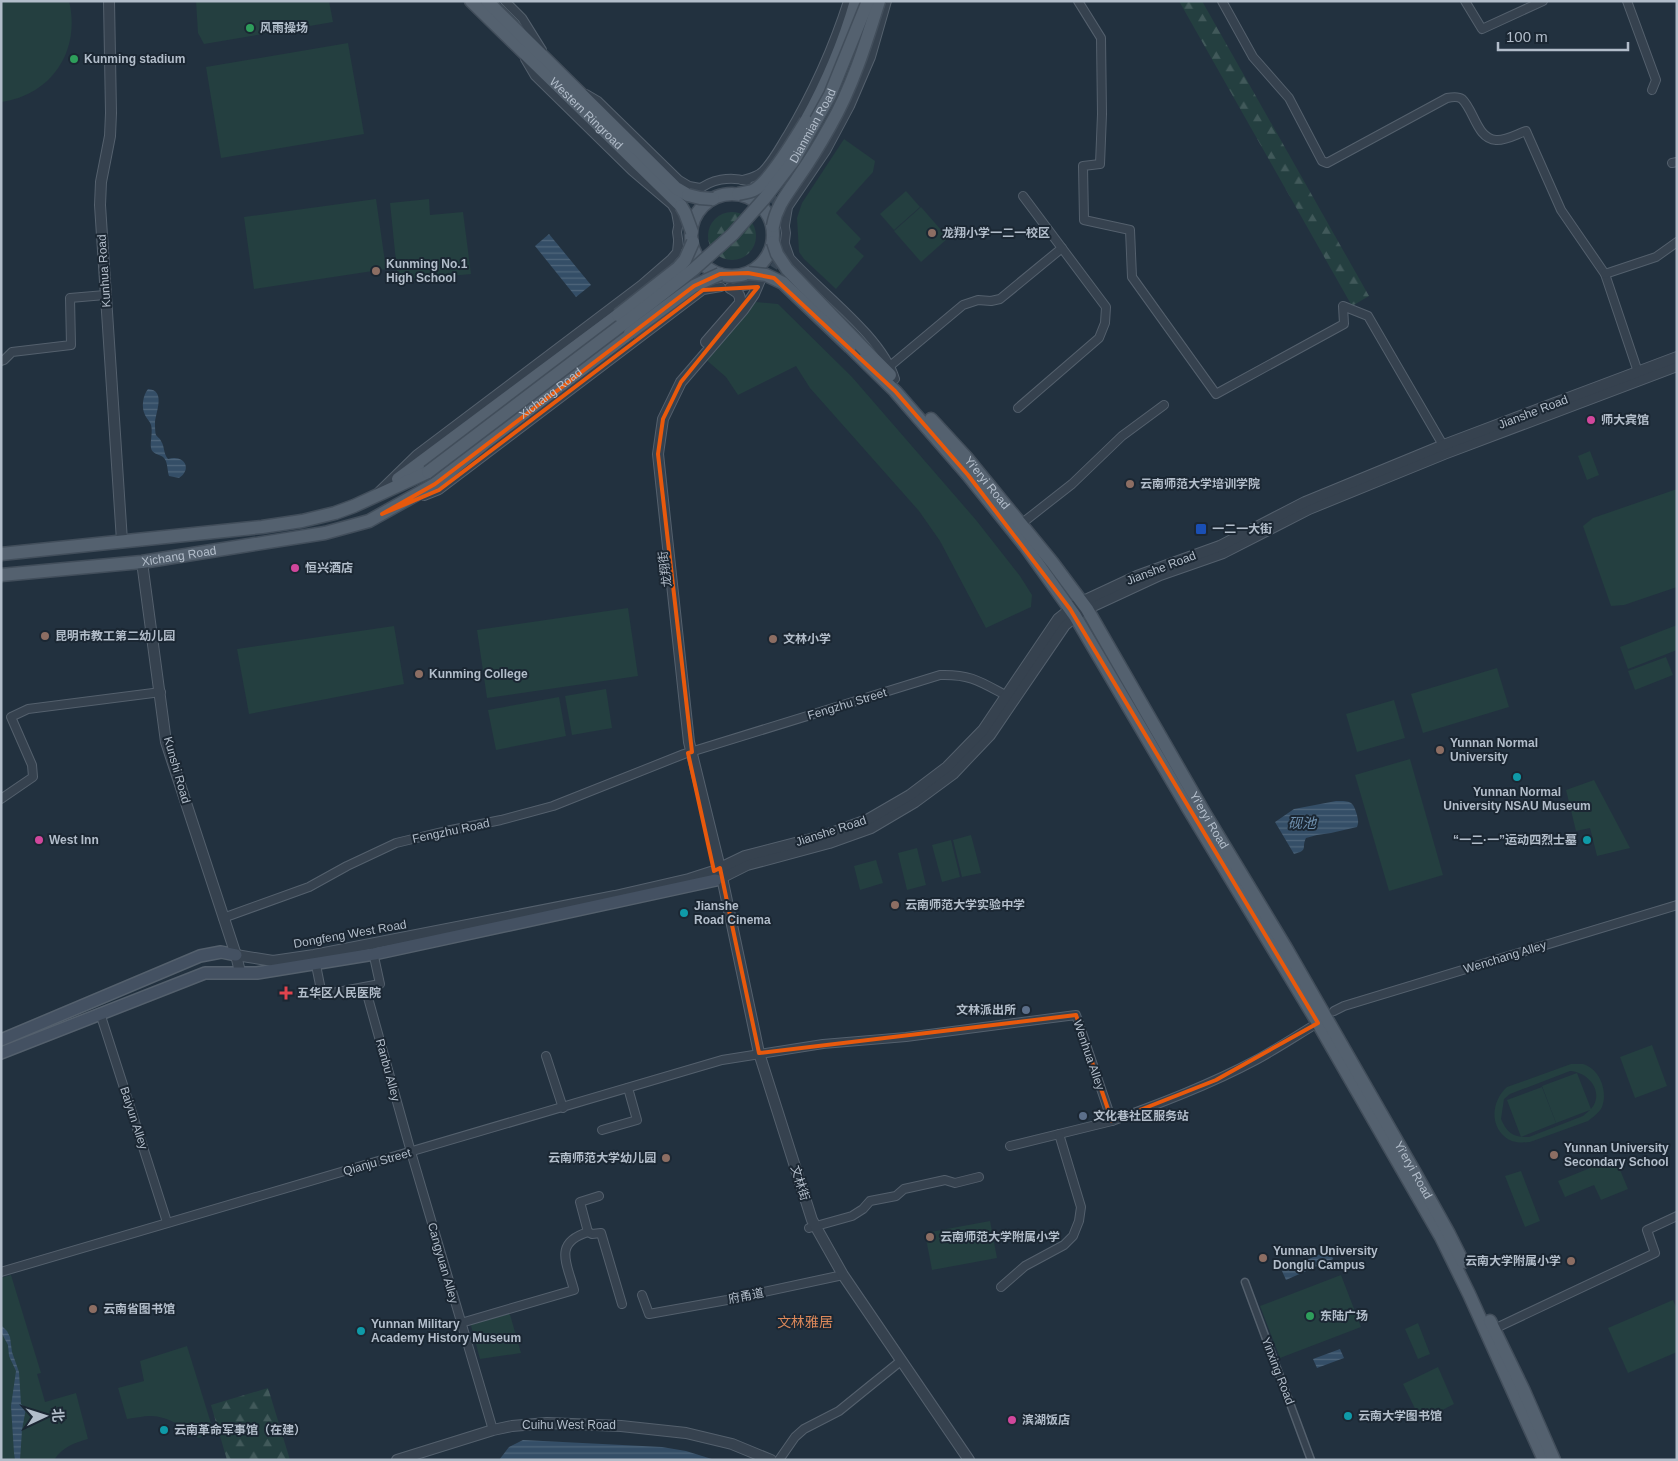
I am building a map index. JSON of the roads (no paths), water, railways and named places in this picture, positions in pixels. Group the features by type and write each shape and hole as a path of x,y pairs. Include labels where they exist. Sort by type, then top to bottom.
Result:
{"main road":[{"name":"Western Ringroad","path":"471,1 517,47 689,199"},
{"name":"Western Ringroad","path":"487,1 676,188 689,199 713,199"},
{"name":"Dianmian Road","path":"733,234 764,199 794,160 830,96 868,1"},
{"path":"853,3 840,50 823,91 783,158 764,182 754,190 738,194 728,194 713,199 702,206 696,214 693,237 695,252 704,265 724,283 754,270 779,243 779,226 775,214 814,152 844,99 879,1"},
{"path":"738,194 753,199 765,209 779,226"},
{"name":"Western Ringroad","path":"689,199 686,213 693,237"},
{"name":"Xichang Road","path":"382,514 428,472 652,302 694,269 733,234"},
{"name":"Xichang Road","path":"374,496 678,268 686,260 693,237"},
{"name":"Yi'eryi Road","path":"779,243 777,254 787,268 895,379 966,457 1052,562 1078,609 1286,948 1449,1234 1523,1389 1554,1460"},
{"name":"Yi'eryi Road","path":"748,273 766,275 782,283 895,391 968,474 1078,609"},
{"name":"Xichang Road","path":"1,575 142,562 325,534 369,521 435,484 484,444 694,286 724,283"},
{"name":"Xichang Road","path":"1,554 302,521 354,506 428,472"},
{"name":"Dongfeng West Road","path":"1,1053 205,973 257,973 718,874"},
{"name":"Dongfeng West Road","path":"1,1040 200,956 221,952 236,955"},
{"name":"Yi'eryi Road","path":"1326,1018 1469,1294 1544,1460"}],"street":[{"name":"Kunhua Road","path":"109,1 110,136 104,162 100,205 122,541"},
{"path":"505,1 522,18 550,62"},
{"path":"779,226 788,207 826,151 850,106 871,57 887,1"},
{"path":"1078,1 1101,38 1102,114 1100,164 1083,166 1084,220 1130,230 1132,277 1216,394 1344,324 1343,306 1368,316 1443,446"},
{"path":"1222,1 1253,57 1289,98 1322,161 1327,163 1332,161 1447,98 1455,97 1462,99 1482,132 1490,139 1498,141 1526,131 1561,210 1605,274 1638,372"},
{"path":"1465,1 1482,29 1543,1"},
{"path":"1627,1 1656,80 1652,90"},
{"path":"742,180 754,177 763,171 777,153 800,114 853,3"},
{"path":"374,496 416,455 649,278 671,259 676,252 678,223 676,212 672,205 632,172 535,76 517,47"},
{"path":"678,223 689,199 714,182 723,179 742,180 751,183"},
{"path":"1018,408 1099,338 1105,323 1106,307 1023,196"},
{"path":"779,226 780,210"},
{"path":"678,242 680,251"},
{"path":"1605,274 1656,257 1677,242"},
{"path":"779,243 782,254"},
{"path":"779,243 790,258 864,331 890,366 895,379"},
{"path":"890,366 963,305 978,300 991,301 1000,299 1062,248"},
{"path":"712,284 724,283 749,286 761,279"},
{"name":"龙翔街","path":"688,753 689,742 658,454 662,419 681,382 743,310 761,279"},
{"path":"382,514 439,490 702,290 724,283"},
{"name":"龙翔街","path":"718,874 685,742 652,456 655,420 676,378 740,302 738,293 724,283"},
{"path":"1,361 12,352 71,345 70,298 105,294"},
{"name":"Jianshe Road","path":"718,874 745,856 826,835 867,820 910,795 948,767 983,730 1058,619 1144,573 1220,546 1305,502 1443,446 1677,357"},
{"name":"Jianshe Road","path":"718,874 829,844 871,828 915,802 953,774 990,735 1065,624 1078,609 1160,575 1223,553 1309,510 1406,469 1677,366"},
{"path":"1021,524 1072,484 1122,436 1164,405"},
{"name":"Kunshi Road","path":"142,562 161,692 166,742 240,972"},
{"name":"Fengzhu Street","path":"688,753 940,675 971,677 1007,696"},
{"path":"1,799 33,777 32,765 11,717 28,709 161,692"},
{"name":"Fengzhu Road","path":"223,918 309,887 396,843 501,820 553,806 688,753"},
{"name":"文林街","path":"718,874 756,1053 802,1210 840,1276 962,1460"},
{"name":"Wenchang Alley","path":"1326,1018 1344,1006 1677,905"},
{"path":"315,960 322,995 365,987 380,984 373,949"},
{"name":"Dongfeng West Road","path":"236,955 273,961 315,960"},
{"name":"Ranbu Alley","path":"365,987 411,1152"},
{"name":"Baiyun Alley","path":"100,1013 167,1222"},
{"name":"Wenhua Alley","path":"756,1053 823,1044 906,1037 1076,1015 1112,1121"},
{"path":"1010,1146 1112,1121 1195,1090 1257,1060 1326,1018"},
{"name":"Qianju Street","path":"1,1272 722,1060 756,1053"},
{"path":"546,1056 563,1108"},
{"path":"602,1130 637,1120 628,1088"},
{"path":"1001,1287 1025,1266 1064,1245 1073,1236 1079,1221 1081,1207 1060,1134"},
{"name":"Cangyuan Alley","path":"411,1152 493,1430"},
{"path":"812,1227 852,1216 863,1210 870,1201 896,1196 904,1189 945,1180 955,1183 979,1177"},
{"path":"588,1232 580,1202 599,1196"},
{"path":"1494,1329 1655,1253 1647,1230 1677,1216"},
{"path":"460,1323 574,1290 565,1256 565,1247 570,1240 588,1232 592,1234 601,1233 622,1304"},
{"name":"文林街","path":"840,1276 969,1460"},
{"name":"府甬道","path":"642,1295 649,1314 840,1276"},
{"name":"Yinxing Road","path":"1245,1282 1311,1460"},
{"path":"780,1460 795,1437 804,1429 839,1411 897,1364"},
{"name":"Cuihu West Road","path":"396,1460 493,1430 512,1426 547,1423 656,1428 713,1438 746,1455 771,1460"}],"water":[{"path":"549,234 591,285 576,297 535,246"},
{"path":"148,389 154,390 157,393 159,402 155,432 162,443 166,457 168,459 182,460 185,463 185,471 179,478 169,476 165,459 152,450 151,425 143,408 144,398"},
{"name":"砚池","path":"1336,801 1353,804 1358,818 1357,827 1306,838 1303,850 1294,854 1275,822 1294,809"},
{"path":"1329,1250 1333,1259 1286,1280 1282,1271"},
{"path":"1,1325 10,1337 12,1352 19,1372 21,1404 26,1408 20,1460 15,1460 11,1406 16,1371 9,1356 8,1345 1,1332"},
{"path":"1340,1349 1344,1358 1317,1368 1313,1359"},
{"path":"523,1440 662,1447 686,1451 715,1460 499,1460 509,1447"}],"tunnel":[{"path":"751,183 768,192 780,208"},
{"path":"680,251 691,270 708,282"},
{"path":"765,276 772,270 781,256"}],"place":[{"name":"风雨操场","path":"250,28"},
{"name":"Kunming stadium","path":"74,59"},
{"name":"龙翔小学一二一校区","path":"932,233"},
{"name":"Kunming No.1 High School","path":"376,271"},
{"name":"师大宾馆","path":"1591,420"},
{"name":"云南师范大学培训学院","path":"1130,484"},
{"name":"一二一大街","path":"1201,529"},
{"name":"恒兴酒店","path":"295,568"},
{"name":"昆明市教工第二幼儿园","path":"45,636"},
{"name":"文林小学","path":"773,639"},
{"name":"Kunming College","path":"419,674"},
{"name":"Yunnan Normal University","path":"1440,750"},
{"name":"Yunnan Normal University NSAU Museum","path":"1517,777"},
{"name":"West Inn","path":"39,840"},
{"name":"“一二·一”运动四烈士墓","path":"1587,840"},
{"name":"云南师范大学实验中学","path":"895,905"},
{"name":"Jianshe Road Cinema","path":"684,913"},
{"name":"五华区人民医院","path":"286,993"},
{"name":"文林派出所","path":"1026,1010"},
{"name":"文化巷社区服务站","path":"1083,1116"},
{"name":"Yunnan University Secondary School","path":"1554,1155"},
{"name":"云南师范大学幼儿园","path":"666,1158"},
{"name":"云南师范大学附属小学","path":"930,1237"},
{"name":"Yunnan University Donglu Campus","path":"1263,1258"},
{"name":"云南大学附属小学","path":"1571,1261"},
{"name":"云南省图书馆","path":"93,1309"},
{"name":"东陆广场","path":"1310,1316"},
{"name":"Yunnan Military Academy History Museum","path":"361,1331"},
{"name":"云南大学图书馆","path":"1348,1416"},
{"name":"滨湖饭店","path":"1012,1420"},
{"name":"云南革命军事馆（在建）","path":"164,1430"}],"district":[{"name":"文林雅居","path":"805,1322"}]}
